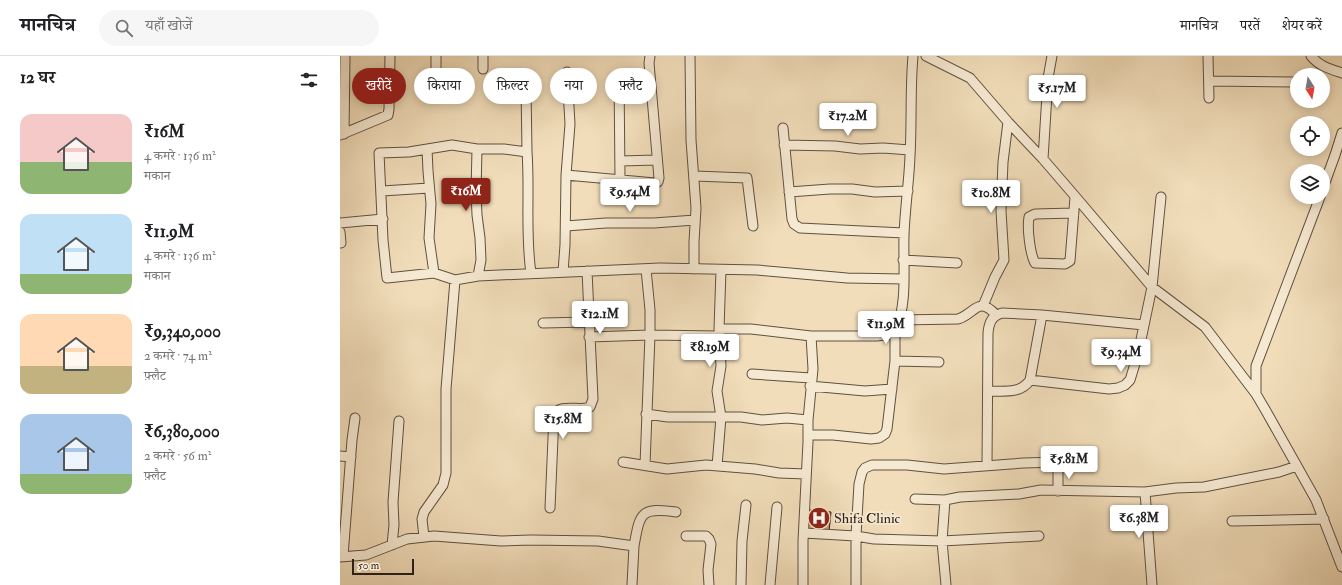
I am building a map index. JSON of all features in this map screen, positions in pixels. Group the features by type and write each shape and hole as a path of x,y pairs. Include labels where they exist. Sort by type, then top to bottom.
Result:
{"street":[{"path":"345,56 342,134 388,115 390,56"},
{"path":"436,56 436,68"},
{"path":"483,56 483,68"},
{"path":"566,175 655,183 658,182 659,178 649,63 650,56"},
{"path":"690,56 691,140 696,208 694,269"},
{"path":"808,435 833,435 871,439 879,438 885,434 887,429 895,361 895,333 900,320 904,279 904,233 908,191 910,102 914,56"},
{"path":"926,56 970,78 1008,122 1043,159 1152,287 1205,327 1256,394 1316,500 1342,566"},
{"path":"1043,159 1048,78 1052,56"},
{"path":"1208,56 1209,98"},
{"path":"1311,56 1322,66 1342,73"},
{"path":"1209,81 1290,82"},
{"path":"526,104 529,175 528,255 531,274"},
{"path":"563,272 566,226 566,175 570,124 569,104"},
{"path":"619,104 620,179"},
{"path":"983,306 1004,260 1001,211 1003,162 1008,122"},
{"path":"783,128 792,219 794,224 800,228 904,233"},
{"path":"1330,168 1342,133"},
{"path":"527,152 504,149 477,149 452,145 409,152 379,153 387,278 434,273 454,280 478,276 563,272 694,269 757,270 847,278 904,279"},
{"path":"784,145 910,150"},
{"path":"427,149 431,204 429,238 434,273"},
{"path":"477,149 476,200 481,260 478,276"},
{"path":"620,161 657,160"},
{"path":"694,176 747,178 753,226"},
{"path":"382,192 429,188"},
{"path":"789,192 830,189 852,189 875,192 908,191"},
{"path":"1074,213 1035,214 1029,218 1030,243 1035,263 1065,264 1070,261 1076,197"},
{"path":"1030,380 1109,389 1118,388 1125,385 1130,380 1138,354 1152,287 1161,197"},
{"path":"1256,394 1256,366 1317,204"},
{"path":"340,223 383,219"},
{"path":"566,226 695,220"},
{"path":"340,232 340,243"},
{"path":"904,260 957,264"},
{"path":"645,465 650,335 650,310 646,269"},
{"path":"717,466 721,417 717,392 721,366 719,333 721,270"},
{"path":"550,508 554,415 556,411 560,409 590,407 593,399 586,271"},
{"path":"424,537 422,519 424,512 443,485 446,472 446,389 454,280"},
{"path":"900,320 958,319 964,317 973,309 983,306 989,307 996,315"},
{"path":"987,465 988,333 989,324 996,315 1002,313 1042,315 1144,325"},
{"path":"988,391 1022,389 1026,386 1030,380 1042,315"},
{"path":"543,323 589,322"},
{"path":"589,337 719,333 751,329 811,336 870,336 895,333"},
{"path":"803,585 808,420 813,369 811,336"},
{"path":"895,361 939,362"},
{"path":"752,374 865,391 892,389"},
{"path":"646,414 668,417 741,417 762,420 787,418 808,420"},
{"path":"355,418 343,509 342,557 366,555 407,540 434,536 501,541 598,541 634,546"},
{"path":"392,545 399,420"},
{"path":"340,456 351,457"},
{"path":"623,462 667,469 706,465 755,469 779,473 806,474"},
{"path":"856,585 856,536 859,484 862,472 865,468 872,465 907,465 944,469 987,465 1058,462 1058,491"},
{"path":"915,499 945,500 960,497 1019,494 1041,490 1145,492 1176,488 1204,487 1279,472 1297,466"},
{"path":"1145,492 1152,585"},
{"path":"945,500 942,541 946,585"},
{"path":"741,585 742,541 746,505"},
{"path":"770,585 777,507"},
{"path":"632,585 634,546 638,526 642,516 646,512 656,510 676,512"},
{"path":"1232,521 1324,519"},
{"path":"804,533 856,536 874,539 942,541 1039,536"},
{"path":"686,536 706,536 709,539 711,544 708,570 709,585"}],"building":[{"path":"810,510 831,512 829,532 808,531"}],"place":[{"name":"Shifa Clinic","path":"819,518"}]}
